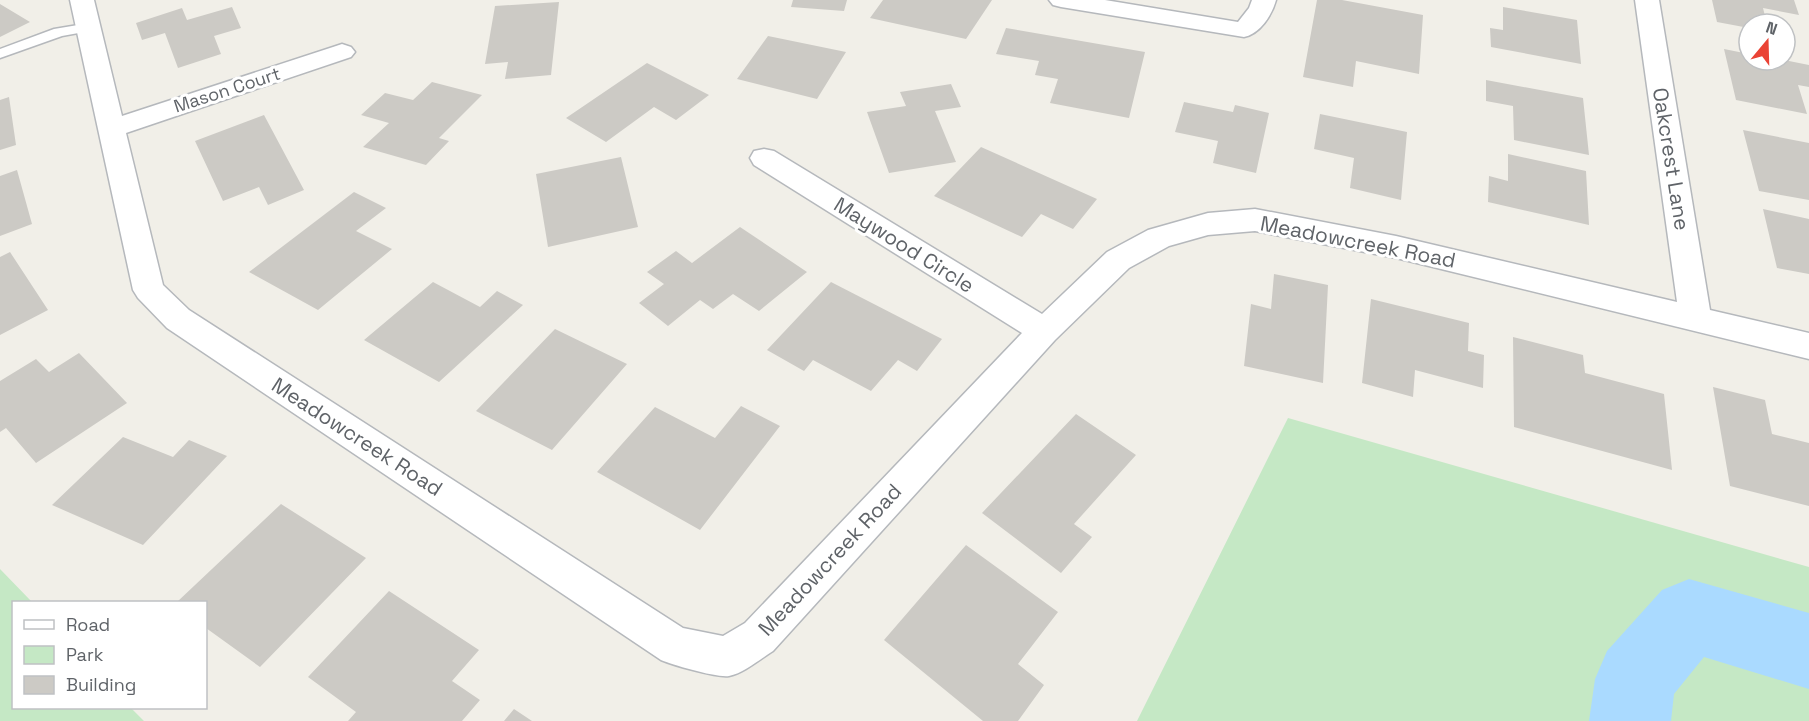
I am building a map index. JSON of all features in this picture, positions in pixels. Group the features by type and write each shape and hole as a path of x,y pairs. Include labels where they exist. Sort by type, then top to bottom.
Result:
{"street":[{"path":"1062,0 1244,30 1261,10 1264,0"},
{"name":"Oakcrest Lane","path":"1647,0 1695,317"},
{"name":"Meadowcreek Road","path":"86,13 149,290 178,319 675,646 727,657 759,637 1044,331 1118,260 1159,238 1208,224 1255,220 1396,247 1809,346"},
{"name":"Mason Court","path":"113,128 342,52"},
{"name":"Maywood Circle","path":"764,158 1044,331"}],"lane":[{"path":"0,54 58,32 86,13"}],"green space":[{"path":"1288,418 1809,567 1809,721 1137,721"},
{"path":"0,569 31,601 12,601 12,709 132,709 144,721 0,721"}],"building":[{"path":"793,0 847,0 844,11 791,7"},
{"path":"883,0 992,0 966,39 870,18"},
{"path":"1317,0 1342,0 1423,15 1419,74 1356,61 1353,87 1303,77"},
{"path":"1712,0 1794,0 1799,15 1797,12 1763,8 1764,12 1737,12 1737,26 1717,22"},
{"path":"559,2 551,75 505,79 508,62 485,64 495,6"},
{"path":"0,4 30,22 0,37"},
{"path":"232,7 241,28 214,36 221,54 178,68 165,33 142,40 136,23 182,8 187,20"},
{"path":"1503,7 1577,20 1581,64 1491,47 1490,28 1503,30"},
{"path":"1006,28 1145,52 1129,118 1050,103 1058,79 1035,75 1039,61 996,54"},
{"path":"768,36 846,52 817,99 737,79"},
{"path":"1724,49 1737,52 1737,72 1797,72 1797,63 1809,65 1809,87 1798,85 1807,114 1736,100"},
{"path":"647,63 709,95 676,120 654,107 606,142 566,118"},
{"path":"1486,80 1583,98 1589,155 1514,140 1513,106 1486,101"},
{"path":"432,82 482,95 439,138 449,141 426,165 363,147 389,123 361,115 385,93 413,100"},
{"path":"951,84 961,107 935,111 956,162 889,173 867,112 906,106 900,92"},
{"path":"9,97 16,145 0,150 0,100"},
{"path":"1184,102 1233,112 1235,105 1269,113 1256,173 1213,163 1218,141 1175,132"},
{"path":"1320,114 1407,132 1401,200 1350,188 1354,158 1314,149"},
{"path":"264,115 304,190 268,205 259,187 223,201 195,141"},
{"path":"1743,130 1809,143 1809,200 1759,191"},
{"path":"981,147 1097,199 1073,229 1041,214 1022,237 934,196"},
{"path":"1508,154 1586,171 1589,225 1488,202 1489,176 1508,181"},
{"path":"621,157 638,227 548,247 536,174"},
{"path":"17,170 32,224 0,236 0,176"},
{"path":"354,192 386,208 356,231 392,249 318,310 249,272"},
{"path":"1763,209 1809,219 1809,274 1777,268"},
{"path":"740,227 807,272 759,311 733,294 713,309 700,300 668,326 639,303 664,284 647,272 676,251 692,263"},
{"path":"10,252 48,310 0,335 0,257"},
{"path":"1274,274 1328,285 1323,383 1244,366 1251,304 1271,309"},
{"path":"433,282 480,307 497,291 523,305 439,382 364,340"},
{"path":"831,282 942,339 917,371 898,360 871,391 813,360 804,371 767,350"},
{"path":"1371,299 1469,323 1468,351 1484,355 1483,388 1415,370 1413,397 1362,383"},
{"path":"555,329 627,364 552,450 476,411"},
{"path":"1513,337 1583,355 1585,373 1664,394 1672,470 1514,427"},
{"path":"79,353 127,403 36,463 6,428 0,432 0,381 36,359 49,372"},
{"path":"1713,387 1765,400 1772,434 1809,443 1809,506 1730,486"},
{"path":"741,406 780,426 700,530 597,472 655,407 715,438"},
{"path":"1076,414 1136,455 1074,524 1092,537 1061,573 982,513"},
{"path":"123,437 173,457 189,440 227,456 143,545 52,505"},
{"path":"281,504 366,558 260,667 207,629 207,601 178,601"},
{"path":"966,545 1058,612 1018,664 1044,685 1018,721 983,721 884,640"},
{"path":"389,591 479,650 452,681 480,700 462,721 348,721 356,712 308,677"},
{"path":"514,709 532,721 504,721"}],"waterway":[{"path":"1630,721 1635,679 1689,616 1809,651"}]}
